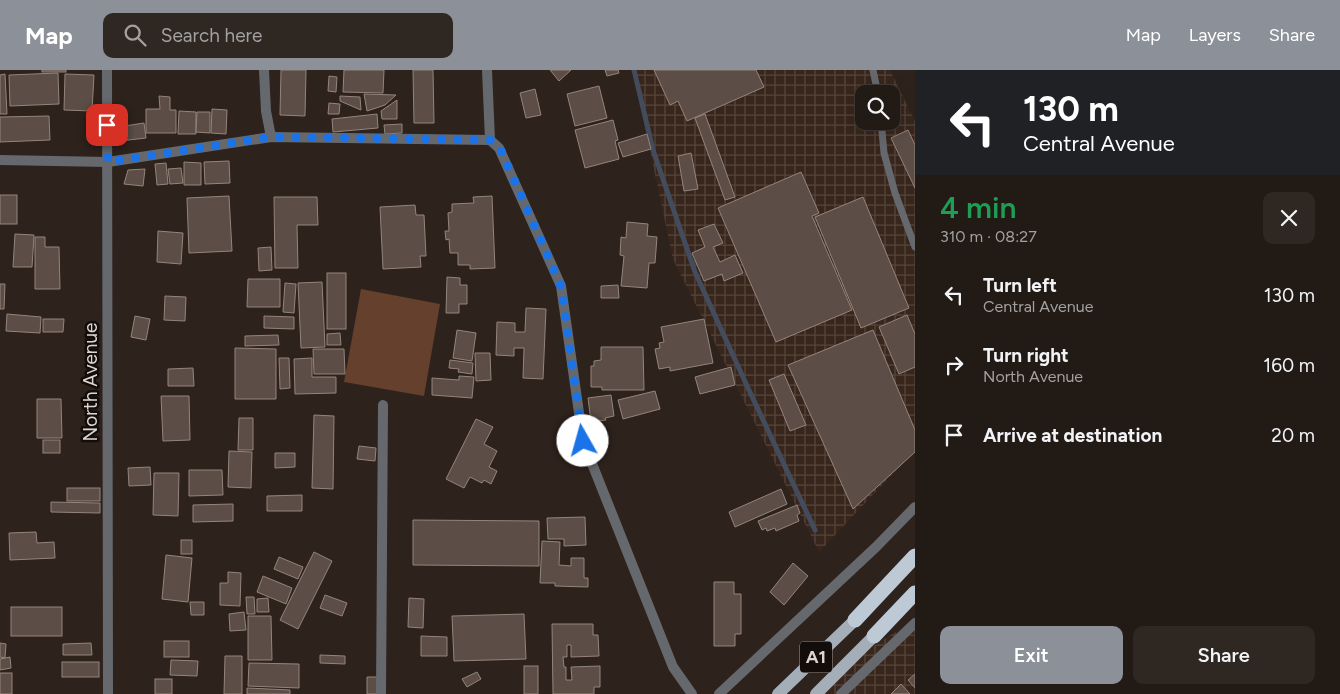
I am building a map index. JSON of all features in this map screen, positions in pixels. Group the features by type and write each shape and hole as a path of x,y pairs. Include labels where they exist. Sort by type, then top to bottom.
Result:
{"highway":[{"name":"A1","path":"855,620 915,556"},
{"name":"A1","path":"874,636 915,593"}],"main road":[{"name":"A1","path":"778,694 855,620"},
{"name":"A1","path":"816,694 874,636"}],"street":[{"name":"North Avenue","path":"107,70 108,694"},
{"path":"264,70 266,112 271,137"},
{"path":"487,70 490,140"},
{"path":"0,160 108,162 271,137 490,140 500,148 561,286 583,441 673,667 692,694"},
{"path":"382,694 383,405"},
{"path":"718,694 876,547 915,507"},
{"path":"841,694 915,623"}],"lane":[{"path":"873,70 876,85"},
{"path":"882,130 884,153 915,248"}],"shaded area":[{"path":"633,70 890,70 897,85 855,85 855,130 900,130 900,90 915,121 915,450 819,552 673,259"},
{"path":"361,289 440,304 424,396 344,382"},
{"path":"915,620 915,694 815,694 848,662"}],"building":[{"path":"42,70 66,70 66,72 42,72"},
{"path":"281,70 306,70 305,116 280,115"},
{"path":"344,70 384,70 383,93 343,92"},
{"path":"413,70 433,70 434,123 414,123"},
{"path":"550,70 571,70 559,81"},
{"path":"605,70 618,70 619,73 607,76"},
{"path":"654,70 756,70 764,87 687,121 678,101 670,105"},
{"path":"58,73 59,104 10,106 9,75"},
{"path":"5,74 7,114 0,114 0,75"},
{"path":"65,74 94,75 92,111 64,110"},
{"path":"329,76 337,77 336,92 328,91"},
{"path":"599,86 607,118 575,126 567,94"},
{"path":"535,89 541,115 526,118 520,93"},
{"path":"364,94 396,95 385,105 367,111"},
{"path":"159,96 170,97 170,110 176,110 176,133 146,133 146,109 160,109"},
{"path":"340,96 360,97 361,110 340,101"},
{"path":"397,100 397,119 382,119 381,111"},
{"path":"329,103 340,104 339,114 328,114"},
{"path":"212,109 227,110 226,134 211,133"},
{"path":"179,111 196,112 196,134 178,134"},
{"path":"197,112 210,112 210,133 196,132"},
{"path":"377,114 378,128 333,132 332,119"},
{"path":"705,114 735,197 725,200 695,118"},
{"path":"49,116 50,140 0,142 0,117"},
{"path":"613,120 618,140 615,141 619,159 585,168 575,130"},
{"path":"144,123 146,138 120,141 118,127"},
{"path":"402,124 402,133 385,134 384,125"},
{"path":"908,130 915,145 915,188 891,138"},
{"path":"647,134 651,149 623,157 618,143"},
{"path":"691,153 698,189 684,191 678,156"},
{"path":"229,161 230,183 205,184 204,162"},
{"path":"184,162 201,163 201,185 184,185"},
{"path":"166,163 168,184 157,185 155,164"},
{"path":"181,168 183,183 170,184 168,169"},
{"path":"145,169 143,186 124,184 128,170"},
{"path":"801,172 819,213 812,216 852,310 776,342 718,208"},
{"path":"0,195 17,195 17,224 0,224"},
{"path":"229,196 232,251 189,253 187,198"},
{"path":"492,196 495,268 470,269 470,265 458,265 458,253 450,253 449,239 446,240 445,231 449,231 448,213 452,212 452,204 474,203 473,197"},
{"path":"274,197 317,197 318,225 297,225 298,268 275,268"},
{"path":"863,197 909,308 861,328 815,217"},
{"path":"415,205 416,215 424,215 426,256 420,256 421,267 383,269 380,207"},
{"path":"627,222 648,224 647,236 657,237 655,263 649,263 647,288 621,286 624,256 620,255 621,237 626,238"},
{"path":"714,224 723,243 713,247 720,262 735,255 743,273 724,281 722,274 704,281 692,253 705,247 698,230"},
{"path":"158,231 183,233 181,264 157,262"},
{"path":"15,234 34,235 32,267 13,267"},
{"path":"35,237 45,237 45,247 59,247 60,289 35,289"},
{"path":"271,247 272,270 259,271 258,248"},
{"path":"327,273 346,273 346,329 327,329"},
{"path":"447,277 460,278 460,285 467,285 467,304 459,304 459,313 446,313"},
{"path":"248,279 280,279 280,307 247,307"},
{"path":"322,282 325,347 301,348 298,283"},
{"path":"285,283 296,284 294,313 283,312"},
{"path":"0,284 5,284 4,309 0,309"},
{"path":"618,285 619,298 601,298 601,286"},
{"path":"165,296 186,297 185,321 164,320"},
{"path":"526,308 546,309 543,379 523,378 524,348 514,348 514,356 496,355 497,322 515,323 515,332 525,332"},
{"path":"7,314 41,317 40,333 6,331"},
{"path":"907,315 915,334 915,367 899,374 879,327"},
{"path":"135,316 150,319 146,340 131,337"},
{"path":"264,316 294,317 294,329 264,328"},
{"path":"43,319 64,319 63,332 43,332"},
{"path":"704,319 713,363 670,371 670,367 659,369 655,349 660,348 659,343 664,342 661,327"},
{"path":"457,330 476,333 472,361 453,358"},
{"path":"873,330 915,430 915,452 853,509 788,365"},
{"path":"340,333 341,345 327,345 327,334"},
{"path":"278,335 279,345 245,346 245,336"},
{"path":"601,347 643,347 644,390 602,390 602,387 591,387 591,366 594,366 594,361 601,360"},
{"path":"235,348 276,349 276,399 235,399"},
{"path":"313,349 344,349 345,374 314,374"},
{"path":"475,353 490,353 491,380 476,381"},
{"path":"279,358 289,358 290,388 280,389"},
{"path":"312,358 312,377 336,377 336,393 295,394 294,359"},
{"path":"450,360 473,363 472,374 458,372 459,369 449,368"},
{"path":"731,367 735,385 700,394 695,377"},
{"path":"193,368 194,386 168,386 168,369"},
{"path":"784,374 806,425 790,431 769,380"},
{"path":"459,376 474,377 472,398 432,395 432,378 459,380"},
{"path":"655,391 660,409 623,419 618,400"},
{"path":"611,395 614,416 605,418 606,420 591,422 588,398"},
{"path":"161,396 189,396 190,440 163,441"},
{"path":"37,399 61,399 62,438 37,438"},
{"path":"314,415 334,416 333,489 312,488"},
{"path":"239,418 253,418 253,450 238,450"},
{"path":"476,419 493,427 484,444 497,451 489,467 497,471 491,484 484,480 482,483 470,477 464,488 446,479"},
{"path":"43,440 60,440 60,453 43,453"},
{"path":"359,446 376,448 375,461 357,459"},
{"path":"229,451 252,452 251,488 228,487"},
{"path":"275,453 295,453 295,467 275,468"},
{"path":"150,467 151,485 129,486 128,468"},
{"path":"189,470 222,470 223,495 189,496"},
{"path":"154,473 179,473 178,516 153,515"},
{"path":"67,488 100,488 100,501 67,501"},
{"path":"781,489 787,504 735,527 729,512"},
{"path":"302,495 302,511 267,511 267,496"},
{"path":"51,502 100,503 100,513 51,512"},
{"path":"233,504 233,521 193,522 193,505"},
{"path":"797,505 800,513 797,515 799,521 776,531 775,528 767,531 766,528 762,530 758,521"},
{"path":"585,517 586,545 564,546 564,539 548,539 547,518"},
{"path":"413,520 539,521 539,566 413,565"},
{"path":"36,532 37,543 54,542 55,558 10,560 9,533"},
{"path":"181,540 192,540 192,554 181,554"},
{"path":"542,541 560,542 559,565 571,566 571,558 584,558 584,578 588,578 588,587 555,586 555,583 540,583"},
{"path":"314,552 332,561 298,629 280,620"},
{"path":"166,555 192,558 188,602 162,599"},
{"path":"279,557 303,567 298,579 274,569"},
{"path":"793,563 808,576 784,605 770,592"},
{"path":"228,572 241,573 240,606 220,605 220,583 228,583"},
{"path":"263,576 292,588 286,604 257,592"},
{"path":"714,582 734,582 734,594 741,594 741,634 735,634 735,646 714,646"},
{"path":"325,595 347,603 342,616 320,608"},
{"path":"246,597 254,597 255,614 247,614"},
{"path":"268,598 269,612 257,612 257,599"},
{"path":"409,598 424,599 423,628 408,627"},
{"path":"190,602 204,602 204,615 191,615"},
{"path":"11,607 62,607 62,636 11,636"},
{"path":"244,612 246,630 230,631 229,614"},
{"path":"524,614 526,659 454,661 452,616"},
{"path":"248,616 271,616 272,660 248,660"},
{"path":"552,624 593,624 593,635 598,635 599,656 571,657 571,645 567,645 567,657 563,657 564,667 566,667 566,680 572,680 571,667 600,666 600,687 594,687 594,694 553,694"},
{"path":"421,636 447,637 447,656 421,656"},
{"path":"164,641 189,641 189,657 164,657"},
{"path":"0,643 6,644 5,658 0,657"},
{"path":"91,643 92,655 63,655 63,644"},
{"path":"320,655 345,656 345,664 320,663"},
{"path":"225,656 242,656 242,694 224,694"},
{"path":"10,657 11,668 0,670 0,659"},
{"path":"171,660 198,661 197,676 170,675"},
{"path":"62,662 99,662 99,677 62,677"},
{"path":"249,663 299,664 299,688 248,686"},
{"path":"524,666 538,666 538,694 524,694"},
{"path":"477,672 481,679 467,687 462,679"},
{"path":"0,673 12,673 12,694 0,694"},
{"path":"915,674 915,688 908,680"},
{"path":"367,677 379,677 378,694 367,694"},
{"path":"155,679 172,679 172,694 155,694"},
{"path":"901,684 910,694 891,694"},
{"path":"247,688 290,690 290,694 247,694"}],"waterway":[{"path":"634,70 653,150 695,272 815,530"}],"route":[{"path":"107,125 108,162 271,137 490,140 500,148 561,286 583,441"}]}
